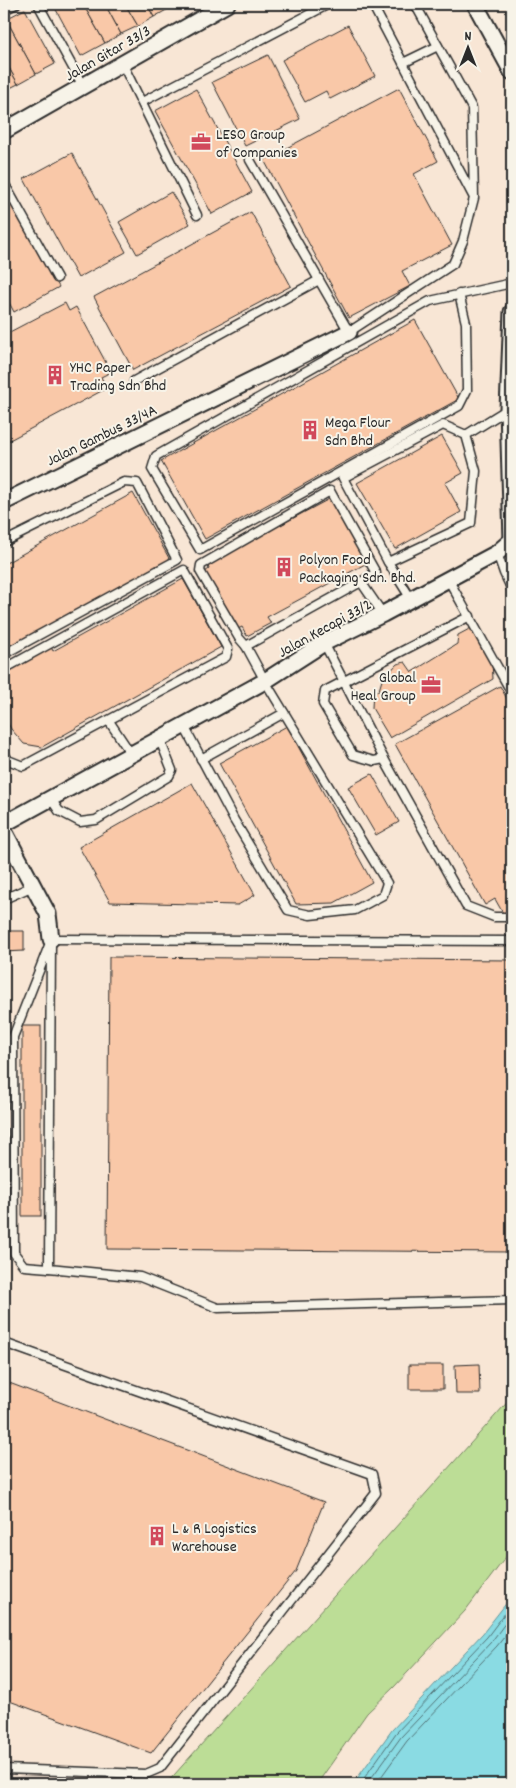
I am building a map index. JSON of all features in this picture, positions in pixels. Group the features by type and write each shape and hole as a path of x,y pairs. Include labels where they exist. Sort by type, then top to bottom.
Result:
{"street":[{"name":"Jalan Gitar 33/3","path":"4,131 227,4"},
{"path":"475,4 504,52 512,72"},
{"name":"Jalan Kecapi 33/2","path":"4,824 265,681 324,643 383,614 497,553 512,540 508,409 512,312"},
{"name":"Jalan Gambus 33/4A","path":"4,502 349,332"},
{"path":"4,831 48,914 51,939"}],"lane":[{"path":"4,10 16,4"},
{"path":"38,4 83,86"},
{"path":"142,102 329,4"},
{"path":"372,4 474,198"},
{"path":"250,160 349,332 453,264 463,241 474,198 472,108 415,4"},
{"path":"403,63 438,46"},
{"path":"122,63 197,215"},
{"path":"4,183 58,278"},
{"path":"134,381 319,280"},
{"path":"459,294 466,323 467,390 459,406 200,550 152,469 156,456 430,301 459,294 512,283"},
{"path":"466,435 508,409"},
{"path":"411,599 388,562 344,478 443,425 466,435"},
{"path":"388,562 471,523 476,470 466,435"},
{"path":"4,542 124,482 137,484 177,560 4,654"},
{"path":"184,726 234,820 288,910 310,915 355,910 383,895 387,883 200,571 201,565 330,491 376,574 246,646"},
{"path":"497,553 512,590"},
{"path":"4,669 184,570 228,649 226,657 23,766 8,760 4,753"},
{"path":"448,579 512,693"},
{"path":"360,582 383,614"},
{"path":"384,759 374,760 353,755 323,704 325,691 470,616"},
{"path":"324,643 384,759 466,906 494,917 512,917"},
{"path":"201,760 284,713"},
{"path":"109,721 131,754"},
{"path":"51,799 59,811 80,822 96,820 169,776 172,770 167,753 160,740"},
{"path":"4,899 33,886"},
{"path":"51,939 512,941"},
{"path":"51,939 13,1037 14,1253 24,1266 140,1277 218,1308 512,1300"},
{"path":"49,1268 51,939"},
{"path":"4,1037 13,1037"},
{"path":"4,1344 372,1474 376,1492 160,1768 146,1774 4,1769"}],"green space":[{"path":"512,1397 512,1549 465,1611 367,1713 317,1784 166,1784"}],"water":[{"path":"512,1596 512,1784 353,1784 392,1730 483,1633"}],"building":[{"path":"53,4 83,4 105,43 81,56"},
{"path":"83,4 105,4 121,34 105,43"},
{"path":"105,4 125,4 138,26 121,34"},
{"path":"125,4 147,4 154,17 138,26"},
{"path":"147,4 167,4 170,8 154,17"},
{"path":"25,9 55,64 36,74 6,19"},
{"path":"6,19 36,74 18,84 4,59 4,20"},
{"path":"348,25 375,76 330,99 326,91 305,102 282,60"},
{"path":"268,55 300,119 245,146 212,82"},
{"path":"4,59 18,84 4,91"},
{"path":"399,88 438,161 414,174 452,245 402,271 410,286 349,318 264,160"},
{"path":"196,89 252,192 212,214 155,111"},
{"path":"72,153 126,252 78,278 24,179"},
{"path":"171,192 190,224 137,254 119,222"},
{"path":"10,198 59,287 14,312 4,293 4,201"},
{"path":"251,212 291,286 133,370 94,297"},
{"name":"YHC Paper Trading Sdn Bhd","path":"65,303 69,311 76,307 111,372 101,377 107,388 4,443 4,335"},
{"name":"Mega Flour Sdn Bhd","path":"415,320 459,399 205,539 161,461"},
{"path":"442,436 463,473 445,483 461,512 395,549 357,483"},
{"path":"133,493 170,560 4,651 4,564"},
{"name":"Polyon Food Packaging Sdn. Bhd.","path":"331,498 367,563 267,617 271,623 247,636 242,627 236,630 205,572 209,569 207,564"},
{"path":"183,579 221,647 42,747 24,744 11,729 4,716 4,680 8,677 11,666 50,645 53,651"},
{"name":"Global Heal Group","path":"473,627 492,661 493,679 390,738 372,708 373,690 375,692 379,690 382,680 397,664 405,662 412,672 457,644 458,635"},
{"path":"500,686 512,708 512,910 504,915 495,899 485,905 395,744"},
{"path":"287,726 372,882 334,903 296,904 219,763"},
{"path":"372,774 399,822 376,835 348,787"},
{"path":"192,783 255,895 238,905 110,902 79,847"},
{"path":"4,931 24,931 24,951 4,952"},
{"path":"109,957 512,960 512,1252 107,1249"},
{"path":"22,1026 41,1026 41,1216 22,1216"},
{"path":"479,1364 480,1394 456,1394 455,1365"},
{"path":"409,1365 443,1365 443,1389 409,1389"},
{"name":"L & R Logistics Warehouse","path":"4,1381 324,1502 296,1571 151,1753 4,1699"}],"place":[{"name":"LESO Group of Companies","path":"201,142"},
{"name":"YHC Paper Trading Sdn Bhd","path":"55,375"},
{"name":"Mega Flour Sdn Bhd","path":"310,430"},
{"name":"Polyon Food Packaging Sdn. Bhd.","path":"284,567"},
{"name":"Global Heal Group","path":"431,685"},
{"name":"L & R Logistics Warehouse","path":"157,1536"}]}
